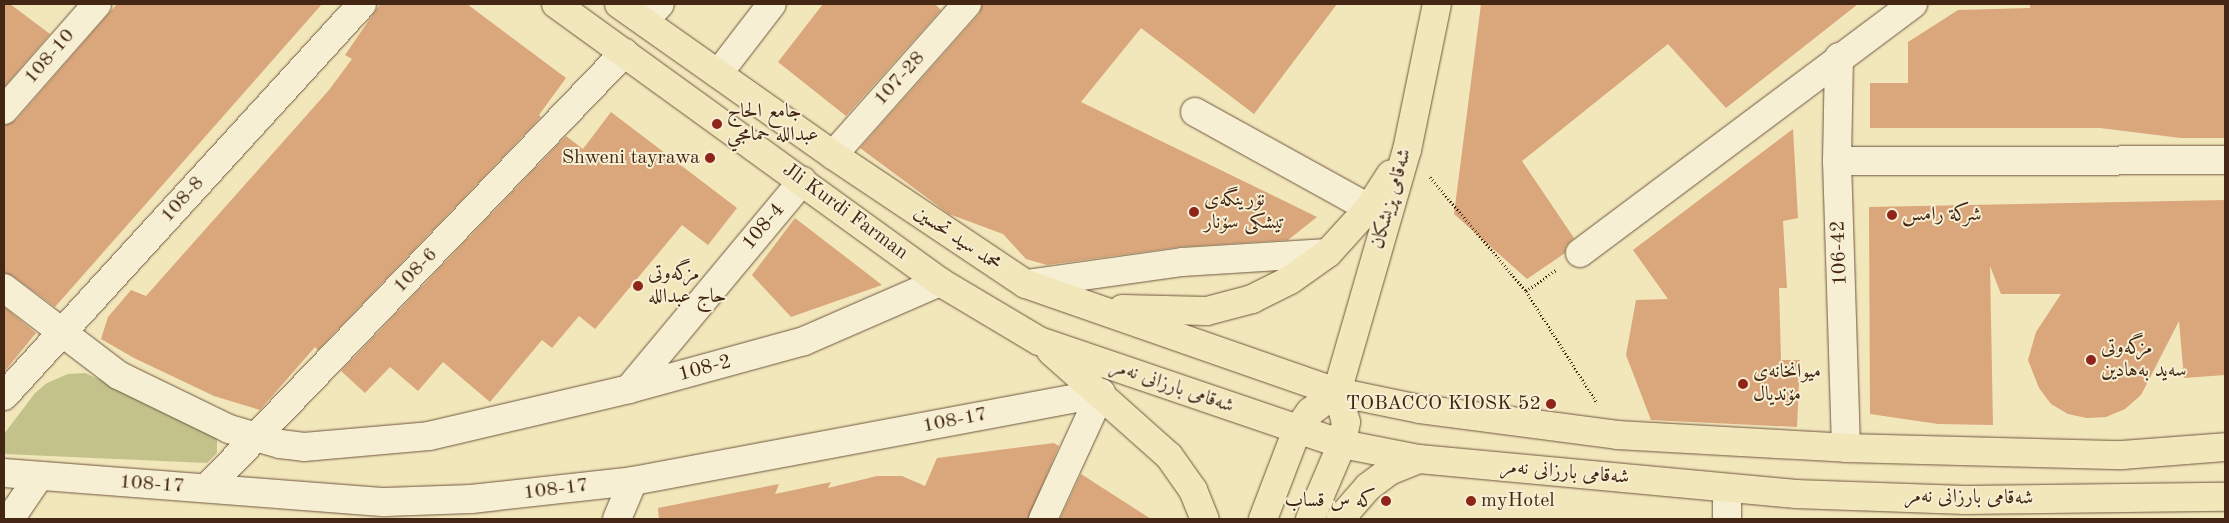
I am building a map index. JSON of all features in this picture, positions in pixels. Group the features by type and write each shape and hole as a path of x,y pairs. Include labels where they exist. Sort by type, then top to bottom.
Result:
{"main road":[{"name":"Jli Kurdi Farman","path":"556,4 940,282"},
{"name":"محمد سید تحسین","path":"620,4 652,12 718,74 1026,284 1077,304 1337,392"},
{"name":"شەقامی پزیشکان","path":"1337,392 1407,150 1432,6"},
{"path":"1077,304 1144,312 1207,311 1268,291 1290,280 1328,253 1369,208 1407,150"},
{"name":"شەقامی بارزانی نەمر","path":"940,282 1039,341 1342,444 1419,459 1795,494 1965,500 2225,498"},
{"path":"1039,341 1169,456 1193,490 1205,519"},
{"path":"1310,519 1342,444 1346,422 1337,392"},
{"path":"1263,519 1297,430 1310,412 1337,392 1420,409 1617,435 1846,448 2122,455 2225,447"},
{"path":"1340,519 1368,487 1389,471 1419,459"}],"street":[{"name":"108-10","path":"4,110 97,4"},
{"name":"108-8","path":"4,396 362,4"},
{"path":"718,74 772,4"},
{"name":"107-28","path":"833,154 967,4"},
{"path":"1580,253 1839,57 1913,4"},
{"name":"108-6","path":"207,488 624,53"},
{"name":"106-42","path":"1839,57 1837,161 1846,448"},
{"path":"1195,112 1369,208"},
{"path":"1837,161 2225,160"},
{"name":"108-4","path":"629,388 802,181"},
{"path":"1026,284 1182,262 1328,253"},
{"name":"108-2","path":"4,288 118,375 229,429 256,438 288,445 328,446 462,430 629,388 804,341 940,282"},
{"path":"1043,519 1101,394"},
{"name":"108-17","path":"4,473 38,478 207,488 342,499 428,502 633,481 1101,394"},
{"path":"10,519 38,478"},
{"path":"625,517 633,481"},
{"path":"1727,488 1727,519"},
{"path":"324,519 342,499"}],"path":[{"path":"1407,150 1526,291 1617,435"},
{"path":"1526,291 1580,253"}],"shaded area":[{"path":"85,373 211,431 217,439 217,453 207,463 4,454 4,434 35,393 47,383 68,374"}],"building":[{"path":"4,4 10,4 50,34 4,87"},
{"path":"117,4 322,4 55,307 13,276 4,273 4,125 16,120"},
{"path":"380,4 467,4 566,78 539,115 541,117 318,350 315,347 260,410 214,396 134,358 101,339 108,317 131,290 146,296 329,90 352,59 345,55"},
{"path":"823,4 935,4 941,10 846,116 778,62"},
{"path":"982,4 1337,4 1254,114 1141,28 1081,102 1317,217 1288,240 1180,247 1047,265 1026,259 1003,234 949,214 860,148 979,14"},
{"path":"1481,4 1858,4 1726,108 1668,44 1522,161 1574,238 1566,246 1565,253 1527,279 1454,214"},
{"path":"2030,4 2225,4 2225,138 2181,138 2100,128 1870,128 1870,83 1908,83 1908,42 1958,10 2030,8"},
{"path":"611,112 737,208 708,245 682,225 595,329 579,316 552,348 542,340 490,402 443,362 418,391 390,367 365,393 341,371 566,136 583,149"},
{"path":"1793,129 1798,218 1783,221 1787,288 1779,288 1781,360 1800,360 1797,427 1651,420 1626,355 1636,300 1668,299 1633,250"},
{"path":"2225,200 2225,375 2184,378 2179,321 2141,395 2125,409 2106,417 2087,418 2068,414 2051,404 2039,388 2028,360 2036,332 2061,294 2001,294 1990,266 1993,425 1938,424 1870,414 1869,207"},
{"path":"795,218 882,285 791,317 752,275"},
{"path":"4,307 36,333 4,372"},
{"path":"1054,443 1059,446 1028,519 659,519 658,508 779,484 775,494 831,482 828,488 877,476 902,476 925,486 937,458"},
{"path":"1081,474 1151,519 1060,519"}],"place":[{"name":"جامع الحاج عبدالله حمامجي","path":"717,124"},
{"name":"Shweni tayrawa","path":"710,158"},
{"name":"نۆرینگەی تیشکی سۆنار","path":"1194,212"},
{"name":"شركة رامس","path":"1892,215"},
{"name":"مزگەوتی حاج عبدالله","path":"638,286"},
{"name":"مزگەوتی سەید بەهادین","path":"2091,360"},
{"name":"میوانخانەی مۆندیال","path":"1743,384"},
{"name":"TOBACCO KIOSK 52","path":"1551,404"},
{"name":"كه س قساب","path":"1386,501"},
{"name":"myHotel","path":"1471,501"}]}
